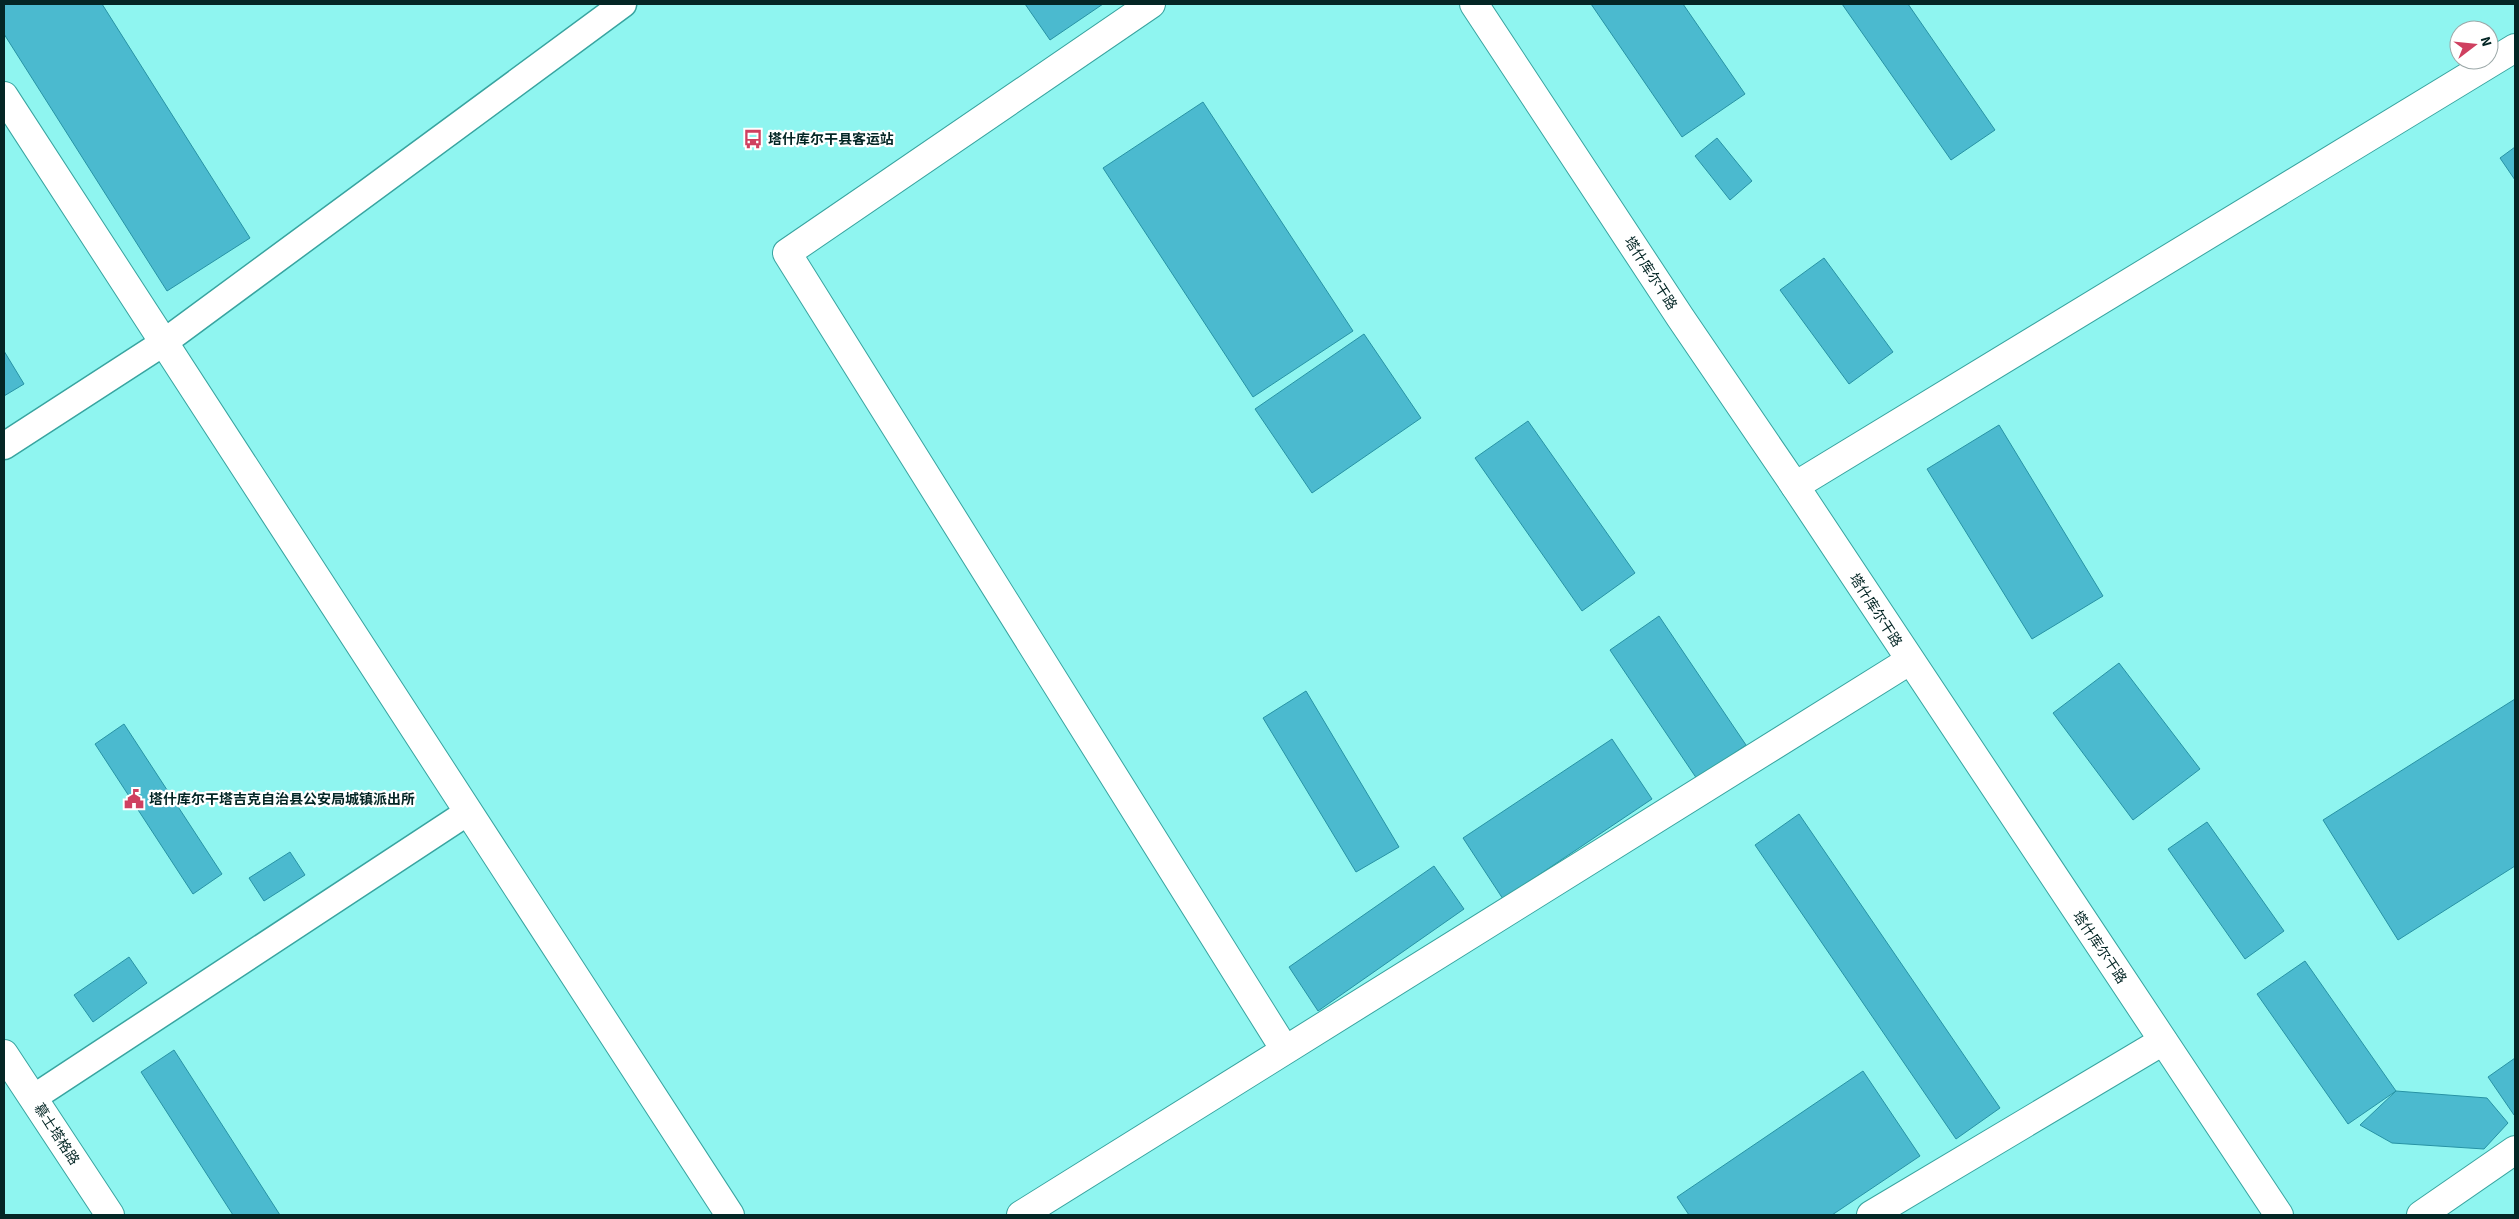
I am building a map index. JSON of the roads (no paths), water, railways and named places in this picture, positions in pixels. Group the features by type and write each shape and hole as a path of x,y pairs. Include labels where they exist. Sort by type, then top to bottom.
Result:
{"street":[{"path":"1151,4 787,252 1285,1050"},
{"name":"塔什库尔干路","path":"1474,4 1680,317 1795,486 1909,661 2279,1215"},
{"path":"1795,486 2515,48"},
{"path":"4,96 730,1215"},
{"path":"1021,1215 1909,661"},
{"path":"1871,1215 2163,1042"},
{"name":"慕士塔格路","path":"4,1054 110,1215"},
{"path":"2429,1210 2515,1150"}],"lane":[{"path":"4,446 163,342 622,4"},
{"path":"33,1098 468,812"}],"place":[{"name":"塔什库尔干县客运站","path":"753,139"},
{"name":"塔什库尔干塔吉克自治县公安局城镇派出所","path":"134,799"}]}
